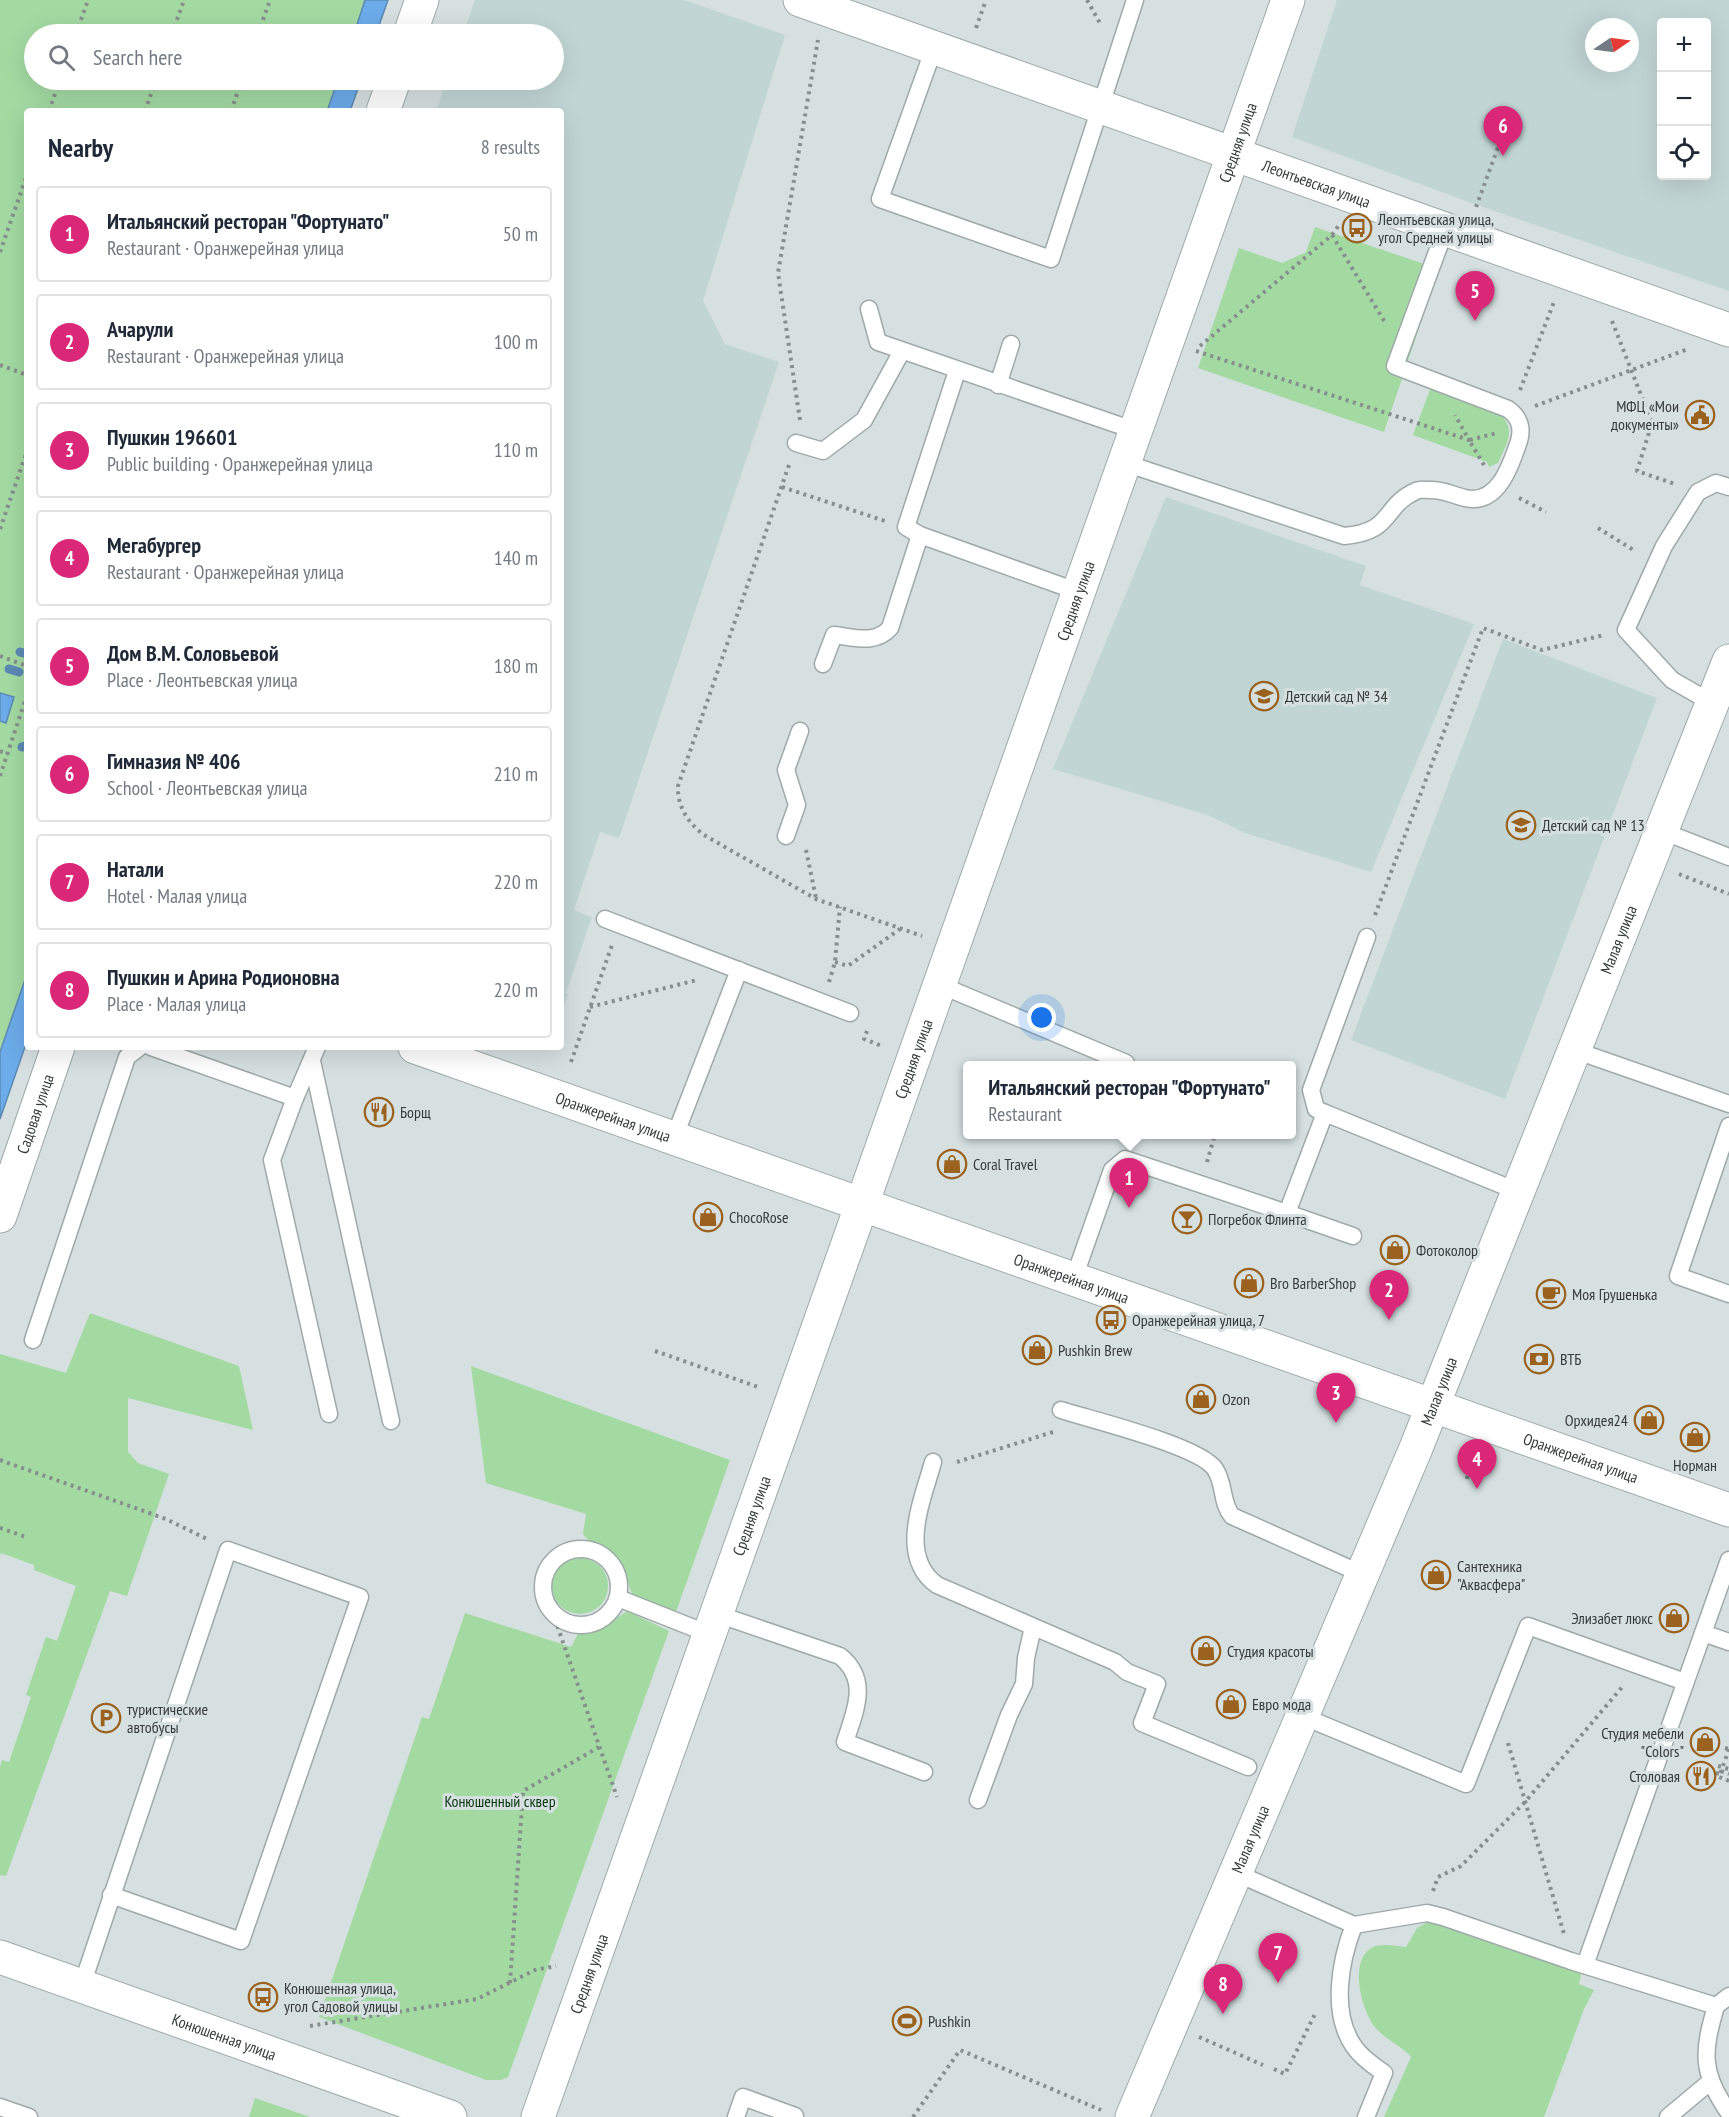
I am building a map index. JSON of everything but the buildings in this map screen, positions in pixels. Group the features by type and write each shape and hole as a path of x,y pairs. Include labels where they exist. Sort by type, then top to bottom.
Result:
{"street":[{"path":"414,24 422,0"},
{"name":"Леонтьевская улица","path":"800,0 1729,330"},
{"name":"Средняя улица","path":"538,2117 1288,0"},
{"path":"384,108 390,90"},
{"name":"Малая улица","path":"1118,2114 1236,1873 1362,1574 1519,1192 1729,661"},
{"name":"Садовая улица","path":"0,1216 57,1050"},
{"name":"Оранжерейная улица","path":"433,1050 674,1138 1729,1510"},
{"name":"Конюшенная улица","path":"0,1957 450,2117"}],"lane":[{"path":"934,48 880,199 1051,259 1135,0"},
{"path":"1125,463 1344,536 1366,534 1383,523 1397,506 1416,490 1440,489 1467,499 1483,498 1498,488 1506,476 1520,438 1521,426 1513,413 1395,366 1445,230"},
{"path":"869,309 878,342 1136,431"},
{"path":"998,385 1011,345"},
{"path":"796,443 823,451 864,420 902,351"},
{"path":"824,664 834,634 870,639 884,634 890,628 913,531 957,371"},
{"path":"1712,703 1672,680 1626,630 1656,563 1698,492 1716,483 1729,487"},
{"path":"913,531 1079,592"},
{"path":"786,836 797,805 786,770 800,731"},
{"path":"1662,831 1729,857"},
{"path":"612,921 850,1013"},
{"path":"1367,937 1311,1090 1316,1109 1519,1192"},
{"path":"674,1138 739,970"},
{"path":"940,985 1121,1061"},
{"path":"33,1340 127,1057 136,1050"},
{"path":"159,1050 295,1098"},
{"path":"1574,1050 1729,1104"},
{"path":"315,1054 295,1098 272,1160 329,1414"},
{"path":"315,1054 391,1421"},
{"path":"1287,1213 1325,1113"},
{"path":"1729,1126 1678,1276 1729,1294"},
{"path":"1074,1278 1112,1170 1125,1159 1353,1236"},
{"path":"1061,1410 1188,1450 1208,1461 1215,1469 1226,1509 1232,1516 1362,1574"},
{"path":"932,1466 916,1516 918,1557 928,1579 1115,1662 1127,1672 1157,1684 1142,1723 1248,1767"},
{"path":"573,1549 598,1552 609,1560 619,1584 618,1598 605,1616 595,1622 583,1625 561,1619 551,1611 545,1599 545,1574 551,1562 573,1549"},
{"path":"82,1985 111,1895 228,1550 360,1597 241,1941 111,1895"},
{"path":"1578,1963 1729,1560"},
{"path":"618,1598 840,1656 854,1672 859,1696 845,1742 924,1772"},
{"path":"1302,1716 1466,1784 1528,1626 1685,1682"},
{"path":"978,1800 1024,1684 1026,1658 1033,1627"},
{"path":"1703,1633 1729,1642"},
{"path":"1236,1873 1354,1925 1427,1913 1578,1963 1723,2001 1705,2044 1706,2062 1711,2081 1729,2113"},
{"path":"1354,1925 1342,1963 1340,1983 1342,2008 1354,2047 1384,2073 1366,2117"},
{"path":"1668,2117 1711,2081"},
{"path":"736,2117 743,2097 795,2116"},
{"path":"0,2107 29,2117"}],"path":[{"path":"80,24 88,0"},
{"path":"176,24 184,0"},
{"path":"262,24 270,0"},
{"path":"973,34 986,0"},
{"path":"1087,0 1102,27"},
{"path":"818,39 778,273 800,418 796,443 678,786 677,796 686,816 704,835 816,899 922,936"},
{"path":"51,108 57,90"},
{"path":"146,108 152,90"},
{"path":"232,108 238,90"},
{"path":"1475,211 1503,134"},
{"path":"0,252 24,184"},
{"path":"1341,222 1332,235 1195,351 1469,440 1436,382"},
{"path":"1332,235 1401,349"},
{"path":"1513,413 1556,299"},
{"path":"1611,318 1652,423 1637,471 1698,492"},
{"path":"1513,413 1692,348"},
{"path":"0,365 24,374"},
{"path":"0,529 24,460"},
{"path":"782,486 913,531"},
{"path":"1598,528 1656,563"},
{"path":"1367,937 1483,628 1542,650 1626,630"},
{"path":"0,656 24,665"},
{"path":"0,776 24,704"},
{"path":"0,751 8,754"},
{"path":"1676,872 1729,894"},
{"path":"822,1002 835,962 840,907"},
{"path":"571,1062 590,1007 612,921"},
{"path":"835,962 848,966 901,929"},
{"path":"590,1007 739,970"},
{"path":"656,1351 761,1388"},
{"path":"932,1466 1091,1420"},
{"path":"1467,1479 1468,1456"},
{"path":"0,1460 166,1519 228,1550"},
{"path":"0,1528 26,1537"},
{"path":"561,1619 558,1628 617,1798"},
{"path":"1427,1913 1437,1877 1461,1866 1525,1802 1639,1667"},
{"path":"1497,1706 1525,1802 1578,1963"},
{"path":"510,1983 523,1791 599,1747"},
{"path":"1728,1748 1719,1777 1729,1781"},
{"path":"1718,1766 1729,1769"},
{"path":"1719,1773 1729,1774"},
{"path":"310,2026 477,1999 535,1970 556,1966"},
{"path":"1274,2069 1286,2074 1322,1999 1342,2008"},
{"path":"1198,2036 1263,2065"},
{"path":"913,2117 960,2050 1118,2114"}],"shaded area":[{"path":"475,0 684,0 785,35 703,301 725,344 779,362 619,838 600,832 574,910 592,917 566,993 568,994 564,1007 564,108 437,108 443,90 564,90 564,24 467,24"},
{"path":"1337,0 1729,0 1729,291 1477,205 1292,137"},
{"name":"Детский сад № 34","path":"1166,497 1366,566 1360,585 1474,624 1371,872 1245,833 1208,815 1053,769"},
{"name":"Детский сад № 13","path":"1503,639 1657,698 1505,1099 1351,1040"}],"green space":[{"path":"0,0 388,0 380,24 24,24 24,90 357,90 351,108 24,108 24,1050 0,1119"},
{"path":"1315,227 1439,269 1384,432 1198,368 1239,248 1282,263 1306,252"},
{"path":"1431,387 1500,414 1509,432 1507,444 1498,463 1489,467 1487,462 1413,435"},
{"path":"90,1313 239,1366 253,1430 128,1398 128,1452 138,1463 169,1474 127,1596 110,1591 6,1876 0,1875 0,1767 2,1760 9,1762 31,1697 26,1695 46,1637 57,1641 76,1586 34,1570 34,1565 1,1553 0,1556 0,1354 66,1373"},
{"path":"471,1366 730,1460 676,1612 632,1594 622,1568 614,1557 602,1547 589,1541 583,1534 586,1514 486,1483"},
{"path":"574,1558 586,1558 596,1562 604,1570 608,1586 604,1602 596,1610 586,1614 574,1614 564,1610 556,1602 552,1592 552,1580 556,1570 564,1562"},
{"name":"Конюшенный сквер","path":"627,1611 669,1631 508,2077 501,2080 486,2080 319,2017 422,1717 429,1719 465,1613 571,1647 579,1632 599,1630"},
{"path":"1426,1923 1435,1923 1579,1969 1581,1975 1579,1984 1594,1990 1584,2009 1544,2117 1384,2117 1411,2057 1379,2031 1370,2019 1359,1985 1361,1962 1365,1953 1373,1947 1385,1945 1406,1947 1417,1928"},
{"path":"255,2098 310,2117 249,2117"}],"water":[{"path":"365,0 388,0 380,24 357,24"},
{"path":"334,90 357,90 351,108 328,108"},
{"path":"0,693 14,697 6,723 0,721"},
{"path":"24,983 24,1050 0,1119 0,1052"}],"waterway":[{"path":"20,652 24,653"},
{"path":"9,669 19,672"}],"place":[{"name":"Гимназия № 406","path":"1503,156"},
{"name":"Леонтьевская улица, угол Средней улицы","path":"1357,228"},
{"name":"Дом В.М. Соловьевой","path":"1475,321"},
{"name":"МФЦ «Мои документы»","path":"1700,415"},
{"name":"Детский сад № 34","path":"1264,696"},
{"name":"Детский сад № 13","path":"1521,825"},
{"name":"Борщ","path":"379,1112"},
{"name":"Coral Travel","path":"952,1164"},
{"name":"Итальянский ресторан \"Фортунато\"","path":"1129,1208"},
{"name":"ChocoRose","path":"708,1217"},
{"name":"Погребок Флинта","path":"1187,1219"},
{"name":"Фотоколор","path":"1395,1250"},
{"name":"Bro BarberShop","path":"1249,1283"},
{"name":"Моя Грушенька","path":"1551,1294"},
{"name":"Оранжерейная улица, 7","path":"1111,1320"},
{"name":"Ачарули","path":"1389,1320"},
{"name":"Pushkin Brew","path":"1037,1350"},
{"name":"ВТБ","path":"1539,1359"},
{"name":"Ozon","path":"1201,1399"},
{"name":"Орхидея24","path":"1649,1420"},
{"name":"Пушкин 196601","path":"1336,1423"},
{"name":"Норман","path":"1695,1437"},
{"name":"Мегабургер","path":"1477,1489"},
{"name":"Сантехника \"Аквасфера\"","path":"1436,1575"},
{"name":"Элизабет люкс","path":"1674,1618"},
{"name":"Студия красоты","path":"1206,1651"},
{"name":"Евро мода","path":"1231,1704"},
{"name":"туристические автобусы","path":"106,1718"},
{"name":"Студия мебели \"Colors\"","path":"1705,1742"},
{"name":"Столовая","path":"1701,1776"},
{"name":"Натали","path":"1278,1983"},
{"name":"Конюшенная улица, угол Садовой улицы","path":"263,1997"},
{"name":"Пушкин и Арина Родионовна","path":"1223,2014"},
{"name":"Pushkin","path":"907,2021"}]}
